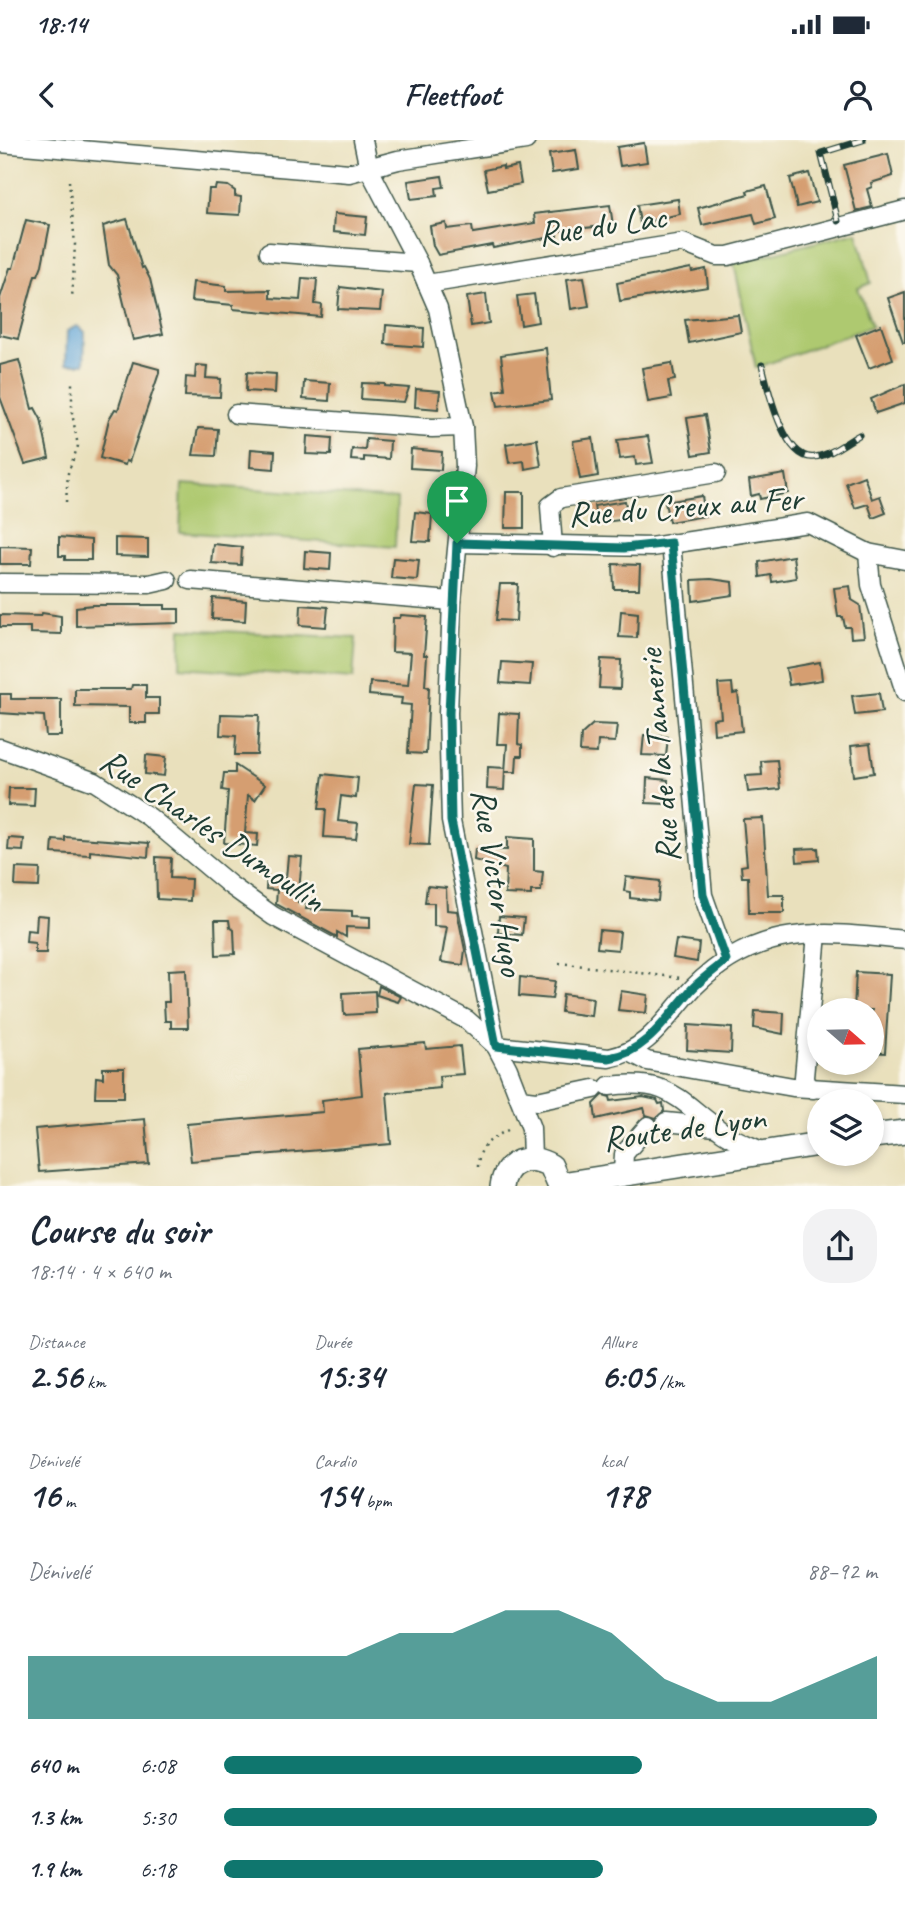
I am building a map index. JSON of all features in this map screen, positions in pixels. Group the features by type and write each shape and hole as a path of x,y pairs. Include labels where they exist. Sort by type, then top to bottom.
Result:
{"main road":[{"path":"884,1135 905,1132"},
{"name":"Route de Lyon","path":"560,1185 623,1172 807,1146"},
{"path":"502,1186 507,1171 514,1164 532,1158 551,1166 560,1185"}],"street":[{"name":"Rue Victor Hugo","path":"363,140 369,169 418,263 438,309 463,427 465,466 452,601 449,713 451,821 496,1046"},
{"path":"0,143 349,173 398,160 526,140"},
{"name":"Rue du Lac","path":"427,284 672,244 692,244 716,256 728,256 905,210"},
{"path":"269,252 418,263"},
{"path":"236,414 432,428 463,427"},
{"path":"553,547 551,506 561,498 716,473"},
{"name":"Rue du Creux au Fer","path":"457,543 638,547 808,523 868,553 905,560"},
{"name":"Rue de la Tannerie","path":"671,543 703,895 726,960"},
{"path":"868,553 871,585 905,692"},
{"path":"0,583 149,584 167,580"},
{"path":"190,580 452,601"},
{"path":"889,647 905,656"},
{"name":"Rue Charles Dumoullin","path":"0,748 95,782 149,817 230,885 273,916 459,1014 496,1046 528,1120 534,1144 532,1158"},
{"path":"813,1089 805,1084 804,1077 817,934"},
{"path":"496,1046 609,1058 630,1052 652,1036 695,987 726,960 777,936 817,934 905,940"},
{"path":"630,1052 647,1060 813,1089"},
{"path":"520,1099 537,1101 639,1082 663,1088 726,1135 764,1152"},
{"path":"884,1093 905,1094"},
{"path":"623,1172 624,1154 657,1124 716,1127"}],"path":[{"path":"69,181 75,244 72,299"},
{"path":"66,502 68,473 78,446 72,413 72,379"},
{"path":"559,963 677,975 695,987"},
{"path":"478,1167 478,1159 487,1141 528,1120"}],"green space":[{"path":"857,232 871,283 858,288 872,326 756,368 734,263"},
{"path":"182,484 397,499 395,547 180,532"},
{"path":"181,629 356,638 353,679 180,667"}],"water":[{"path":"77,326 85,332 84,364 66,364 67,331"}],"building":[{"path":"644,143 647,162 620,166 617,147"},
{"path":"576,150 579,169 552,173 549,154"},
{"path":"888,154 893,176 871,183 872,187 867,189 872,207 856,211 844,165"},
{"path":"503,166 503,169 518,166 521,184 488,190 484,170"},
{"path":"809,173 817,202 797,207 790,178"},
{"path":"442,176 444,187 436,188 437,196 411,199 408,181"},
{"path":"216,185 228,186 235,191 235,196 241,197 240,215 207,213 209,189 215,189"},
{"path":"766,186 775,219 756,224 753,214 702,225 698,208"},
{"path":"678,199 680,214 640,223 637,205"},
{"path":"610,205 613,225 556,231 557,236 438,255 433,246 430,226 446,223 447,229 472,226 473,233 535,223 534,214"},
{"path":"334,214 367,217 365,235 333,232"},
{"path":"127,219 142,268 144,267 150,279 163,334 133,340 117,275 109,265 103,226"},
{"path":"26,220 50,225 42,265 38,275 35,275 18,339 0,335 0,298 10,268 13,268"},
{"path":"691,268 692,272 706,269 708,287 620,301 617,283"},
{"path":"584,277 589,306 571,309 567,279"},
{"path":"302,278 317,279 315,304 322,305 321,317 233,309 233,305 191,301 193,282 226,286 226,291 270,290 270,298 300,300"},
{"path":"340,287 382,292 380,311 338,309"},
{"path":"905,292 905,342 903,342 888,298"},
{"path":"486,294 489,323 471,326 467,297"},
{"path":"534,294 538,322 521,325 517,296"},
{"path":"738,315 741,332 689,343 685,320"},
{"path":"386,325 424,328 423,347 385,344"},
{"path":"881,325 893,359 869,368 856,335"},
{"path":"546,348 551,400 498,406 495,391 505,389 501,355"},
{"path":"19,360 32,409 35,408 41,419 49,458 25,464 0,397 0,365"},
{"path":"133,362 159,369 159,373 129,462 126,461 125,465 100,458 109,419 115,409 118,410"},
{"path":"672,363 675,380 668,381 671,398 648,402 642,368"},
{"path":"196,365 207,366 206,378 221,379 220,397 185,396 186,377 195,378"},
{"path":"247,372 276,374 275,393 246,391"},
{"path":"304,381 330,383 329,401 303,399"},
{"path":"362,383 409,388 404,402 361,399"},
{"path":"905,384 905,403 876,413 871,399"},
{"path":"416,389 440,391 438,409 415,407"},
{"path":"705,415 711,452 693,455 687,418"},
{"path":"198,428 218,429 216,456 193,455"},
{"path":"307,436 332,438 331,455 306,454"},
{"path":"648,436 653,463 636,465 635,457 620,459 617,440"},
{"path":"593,438 598,476 580,479 573,441"},
{"path":"366,439 390,441 389,459 364,457 364,461 351,460 352,449 365,450"},
{"path":"537,439 541,466 525,469 524,461 509,463 506,444"},
{"path":"251,449 275,451 274,469 250,467"},
{"path":"411,449 442,452 441,470 410,468"},
{"path":"785,474 788,493 760,499 759,494 751,496 749,480"},
{"path":"864,476 872,499 880,496 886,513 873,518 868,504 855,508 846,483"},
{"path":"506,492 524,492 524,528 505,528"},
{"path":"702,496 705,516 669,522 665,502"},
{"path":"625,501 628,519 597,523 594,506"},
{"path":"415,512 432,514 430,542 412,541"},
{"path":"59,537 91,540 91,560 65,560 65,556 59,556"},
{"path":"115,538 148,539 148,557 115,556"},
{"path":"213,544 242,547 241,565 211,563"},
{"path":"0,546 32,547 31,564 0,564"},
{"path":"305,551 331,553 330,570 304,568"},
{"path":"793,556 796,578 772,582 771,575 760,577 759,562"},
{"path":"393,558 419,560 417,580 391,578"},
{"path":"613,564 640,565 639,589 614,589"},
{"path":"692,580 732,582 733,595 693,601"},
{"path":"500,584 518,584 516,621 496,620"},
{"path":"850,586 852,600 860,605 864,637 851,638 850,627 845,627 843,617 838,617 834,588"},
{"path":"213,598 246,601 245,621 212,619"},
{"path":"165,605 165,609 179,609 179,623 76,626 76,607"},
{"path":"301,605 328,607 326,627 300,625"},
{"path":"621,611 638,613 637,638 619,637"},
{"path":"42,613 61,616 61,634 30,633 30,627 0,627 0,615 41,616"},
{"path":"401,615 427,617 424,655 427,655 425,686 429,687 426,754 408,753 411,705 401,704 402,698 369,695 370,682 408,685 411,653 392,652 393,618 400,618"},
{"path":"601,659 621,660 620,689 599,688"},
{"path":"502,662 532,664 530,685 500,683"},
{"path":"820,662 822,680 789,685 786,668"},
{"path":"732,683 733,694 738,693 742,731 714,734 713,719 721,718 718,684"},
{"path":"132,685 146,685 146,698 159,698 159,714 146,714 146,723 129,723 129,707 75,706 75,689 131,689"},
{"path":"879,693 882,712 855,715 852,696"},
{"path":"0,694 11,694 11,699 61,699 61,736 46,736 44,716 0,713"},
{"path":"499,713 519,714 518,744 522,745 522,756 517,756 516,772 505,772 507,744 497,744"},
{"path":"221,714 259,715 257,755 235,755 236,736 220,735"},
{"path":"593,724 617,725 615,742 598,741 597,753 580,752 581,735"},
{"path":"644,735 668,737 666,756 642,755"},
{"path":"870,744 874,773 854,776 851,746"},
{"path":"146,755 166,757 164,776 145,774"},
{"path":"777,760 780,789 748,792 746,776 762,775 761,761"},
{"path":"235,765 265,785 255,800 248,795 245,833 258,834 257,846 224,843 228,791 222,790 224,773 235,773"},
{"path":"488,767 505,768 504,790 487,789"},
{"path":"323,774 358,778 356,798 341,796 338,821 358,823 356,839 324,837 326,809 319,809"},
{"path":"647,778 668,780 667,804 646,803"},
{"path":"416,784 433,785 429,845 409,844"},
{"path":"9,788 35,788 34,806 8,805"},
{"path":"763,818 768,895 784,895 784,913 749,913 748,877 742,877 741,866 747,865 743,819"},
{"path":"65,837 149,843 148,857 90,851 90,855 52,853 53,840 65,841"},
{"path":"507,837 534,839 534,871 543,872 541,891 531,891 531,895 505,894 506,869 474,860 475,849 507,850"},
{"path":"9,838 24,839 23,851 8,850"},
{"path":"818,848 819,860 797,862 796,849"},
{"path":"288,856 302,857 298,903 307,904 306,909 352,911 352,916 370,917 370,928 346,927 346,937 337,932 337,937 276,904 277,890 266,889 267,877 286,878"},
{"path":"156,857 171,858 170,878 191,879 190,901 157,899"},
{"path":"16,868 40,869 39,887 15,886"},
{"path":"626,877 660,881 658,901 630,898 630,892 624,891"},
{"path":"427,886 446,888 447,910 457,911 465,950 463,965 441,962 447,927 434,926 434,903 425,903"},
{"path":"37,915 48,916 46,953 35,953 35,943 26,942 27,930 36,931"},
{"path":"499,916 524,918 522,935 498,933"},
{"path":"215,920 229,920 230,927 234,930 235,954 216,955"},
{"path":"599,930 620,932 618,950 597,948"},
{"path":"676,940 699,943 697,962 673,958"},
{"path":"186,969 188,1028 171,1028 171,1021 165,1021 164,1002 169,1002 168,970"},
{"path":"856,972 890,974 885,1053 884,998 855,998"},
{"path":"520,977 555,981 552,999 519,996"},
{"path":"379,986 401,997 398,1002 377,995"},
{"path":"375,991 376,1013 344,1015 343,993"},
{"path":"621,991 648,995 646,1013 618,1010"},
{"path":"563,994 593,998 591,1016 561,1012"},
{"path":"755,1011 784,1013 783,1034 754,1028"},
{"path":"688,1025 732,1028 731,1053 687,1050"},
{"path":"425,1043 426,1049 460,1046 463,1074 439,1076 440,1088 387,1093 391,1144 191,1161 187,1124 323,1112 322,1100 362,1095 358,1049"},
{"path":"103,1068 124,1068 124,1097 95,1097 96,1077 103,1078"},
{"path":"603,1095 610,1097 611,1101 643,1097 657,1100 659,1104 663,1103 664,1111 656,1118 646,1115 644,1108 596,1119 594,1104"},
{"path":"145,1119 149,1164 39,1172 35,1129"}],"railway":[{"path":"838,221 821,153 863,140"},
{"path":"762,365 779,422 794,448 804,455 815,457 827,454 859,435"}],"route":[{"path":"457,543 624,548 671,543 703,895 726,960 695,987 652,1036 623,1056 609,1058 496,1046 454,848 451,821 449,713 452,601 457,543"}]}
